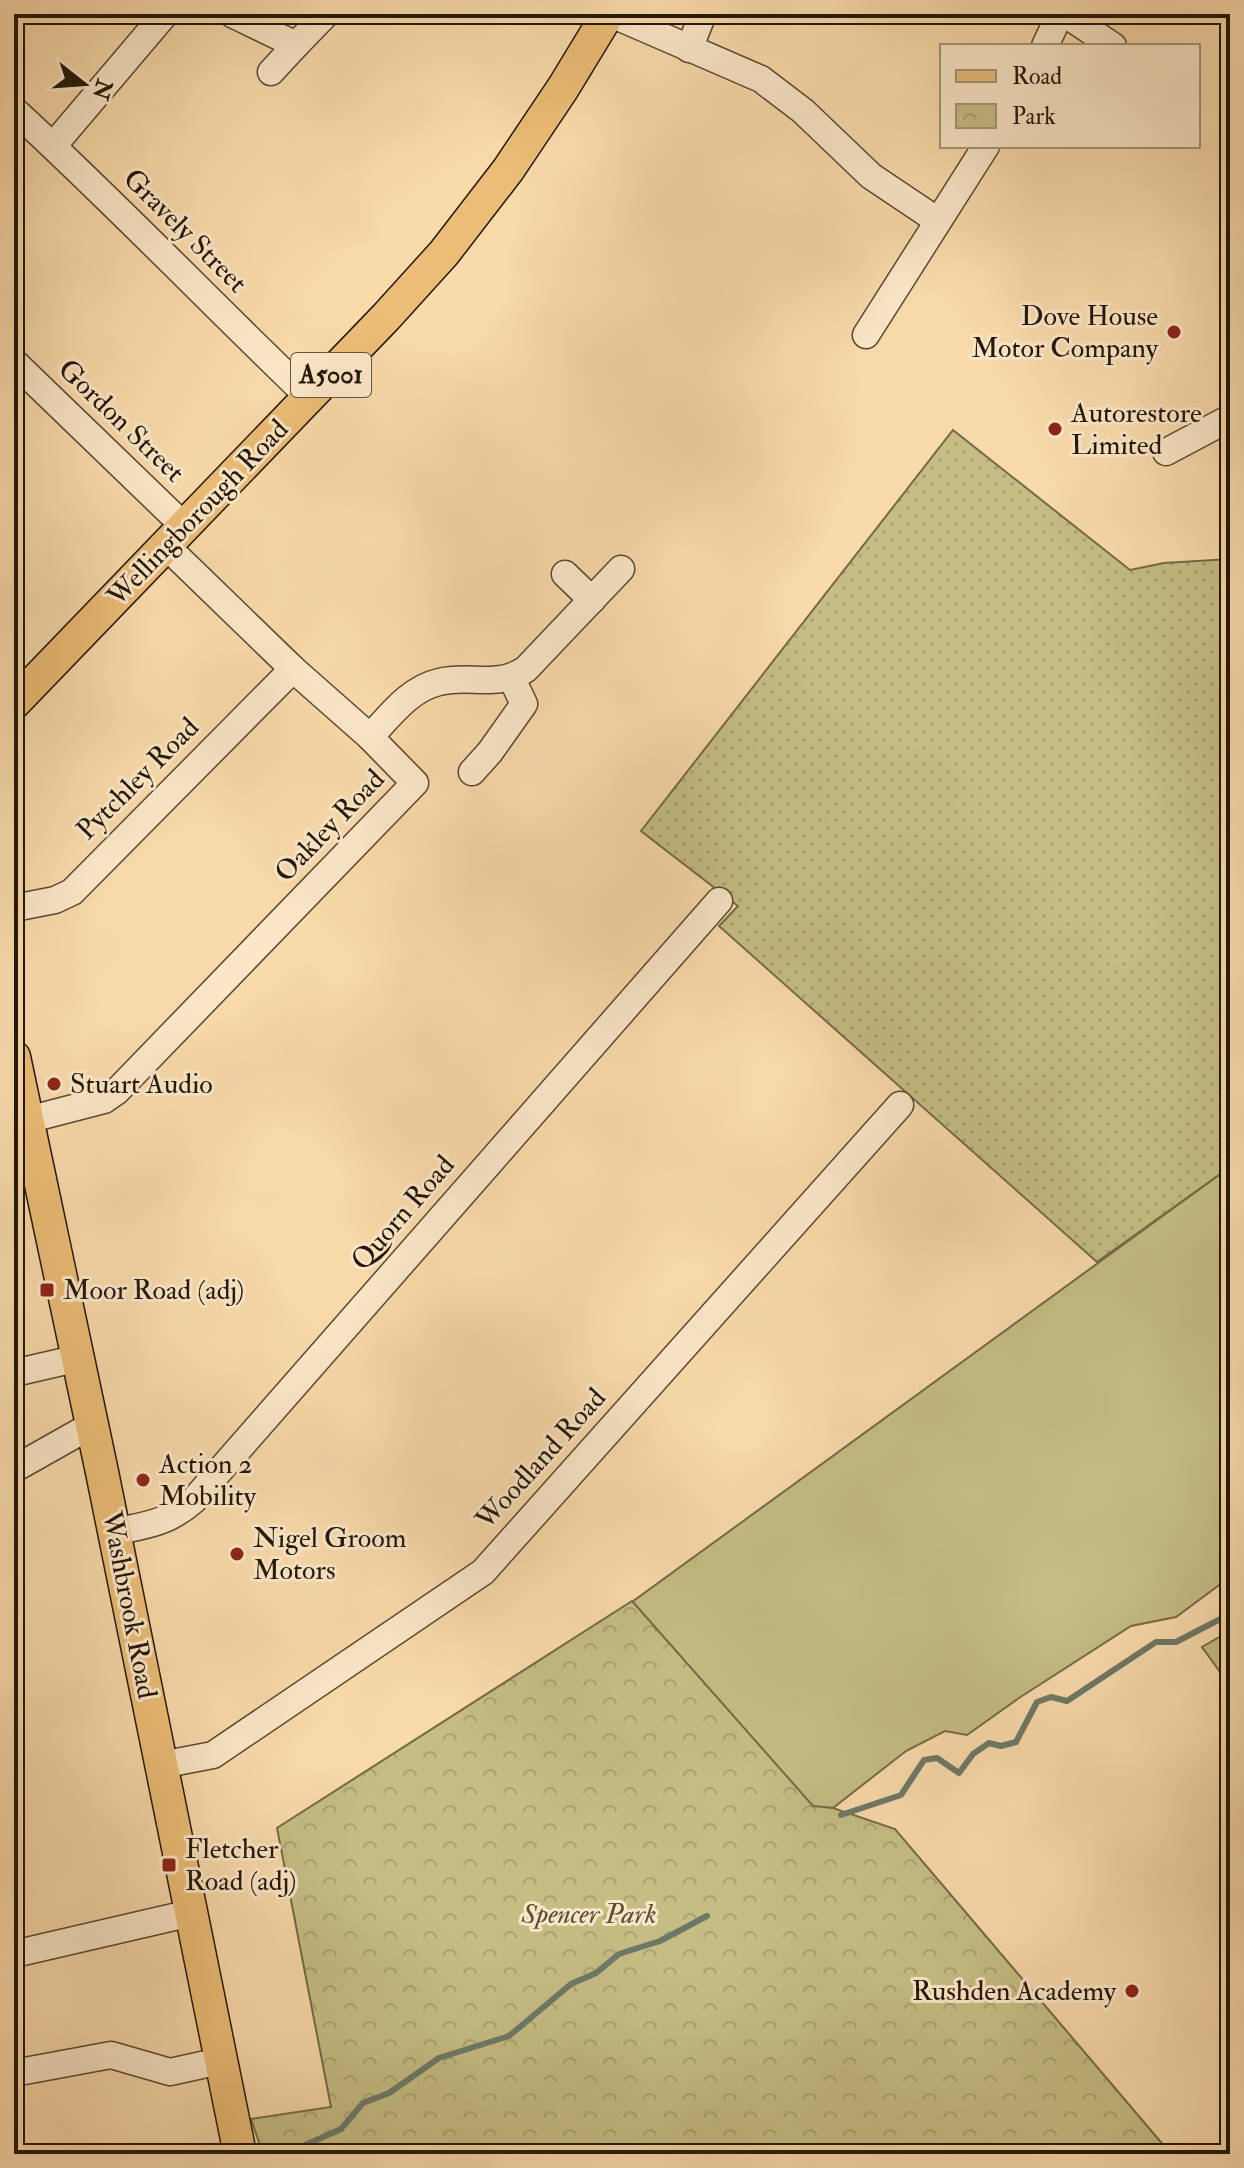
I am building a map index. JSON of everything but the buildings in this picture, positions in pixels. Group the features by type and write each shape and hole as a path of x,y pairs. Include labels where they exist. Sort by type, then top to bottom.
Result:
{"main road":[{"name":"Wellingborough Road","path":"14,703 425,274 477,212 536,129 609,14"},
{"name":"Washbrook Road","path":"14,1057 79,1358 240,2154"}],"street":[{"path":"53,146 165,14"},
{"path":"232,14 296,45"},
{"path":"271,72 326,14"},
{"path":"609,14 761,79 803,111 871,176 938,221"},
{"path":"689,49 703,14"},
{"path":"1046,44 1062,14 1110,44"},
{"name":"Gravely Street","path":"14,110 309,397"},
{"path":"866,335 985,148"},
{"name":"Gordon Street","path":"14,362 175,536"},
{"path":"1166,452 1230,418"},
{"name":"Oakley Road","path":"27,1120 104,1100 117,1091 415,783 370,737 293,669 175,536"},
{"path":"370,737 405,700 439,682 512,679 526,669 621,569"},
{"path":"565,574 592,600"},
{"name":"Pytchley Road","path":"14,908 55,900 72,892 293,669"},
{"path":"472,772 524,704 512,679"},
{"name":"Quorn Road","path":"114,1532 177,1516 194,1500 719,901"},
{"name":"Woodland Road","path":"161,1765 213,1755 483,1572 900,1105"},
{"path":"14,1373 79,1358"},
{"path":"14,1469 92,1425"},
{"path":"14,1954 191,1913"},
{"path":"14,2073 111,2055 170,2072 220,2061"}],"green space":[{"path":"953,430 1130,570 1164,563 1230,559 1230,1167 1097,1262 719,926 738,906 641,831"},
{"path":"1230,1167 1230,1577 1176,1617 1131,1626 967,1735 945,1731 906,1751 833,1808 813,1807 632,1602"},
{"name":"Spencer Park","path":"632,1601 813,1806 833,1808 895,1829 1171,2154 263,2154 251,2119 331,2107 277,1828"},
{"path":"1230,1631 1230,1686 1202,1647"}],"waterway":[{"path":"841,1815 901,1795 924,1760 937,1758 959,1773 973,1754 989,1743 1001,1746 1016,1742 1037,1702 1051,1697 1067,1701 1156,1642 1176,1642 1230,1614"},
{"path":"285,2154 341,2129 363,2103 389,2093 439,2058 509,2036 571,1984 596,1973 619,1954 660,1941 707,1916"}],"place":[{"name":"Dove House Motor Company","path":"1174,332"},
{"name":"Autorestore Limited","path":"1055,429"},
{"name":"Stuart Audio","path":"54,1084"},
{"name":"Moor Road (adj)","path":"47,1290"},
{"name":"Action 2 Mobility","path":"143,1480"},
{"name":"Nigel Groom Motors","path":"237,1554"},
{"name":"Fletcher Road (adj)","path":"169,1865"},
{"name":"Rushden Academy","path":"1132,1991"}]}
